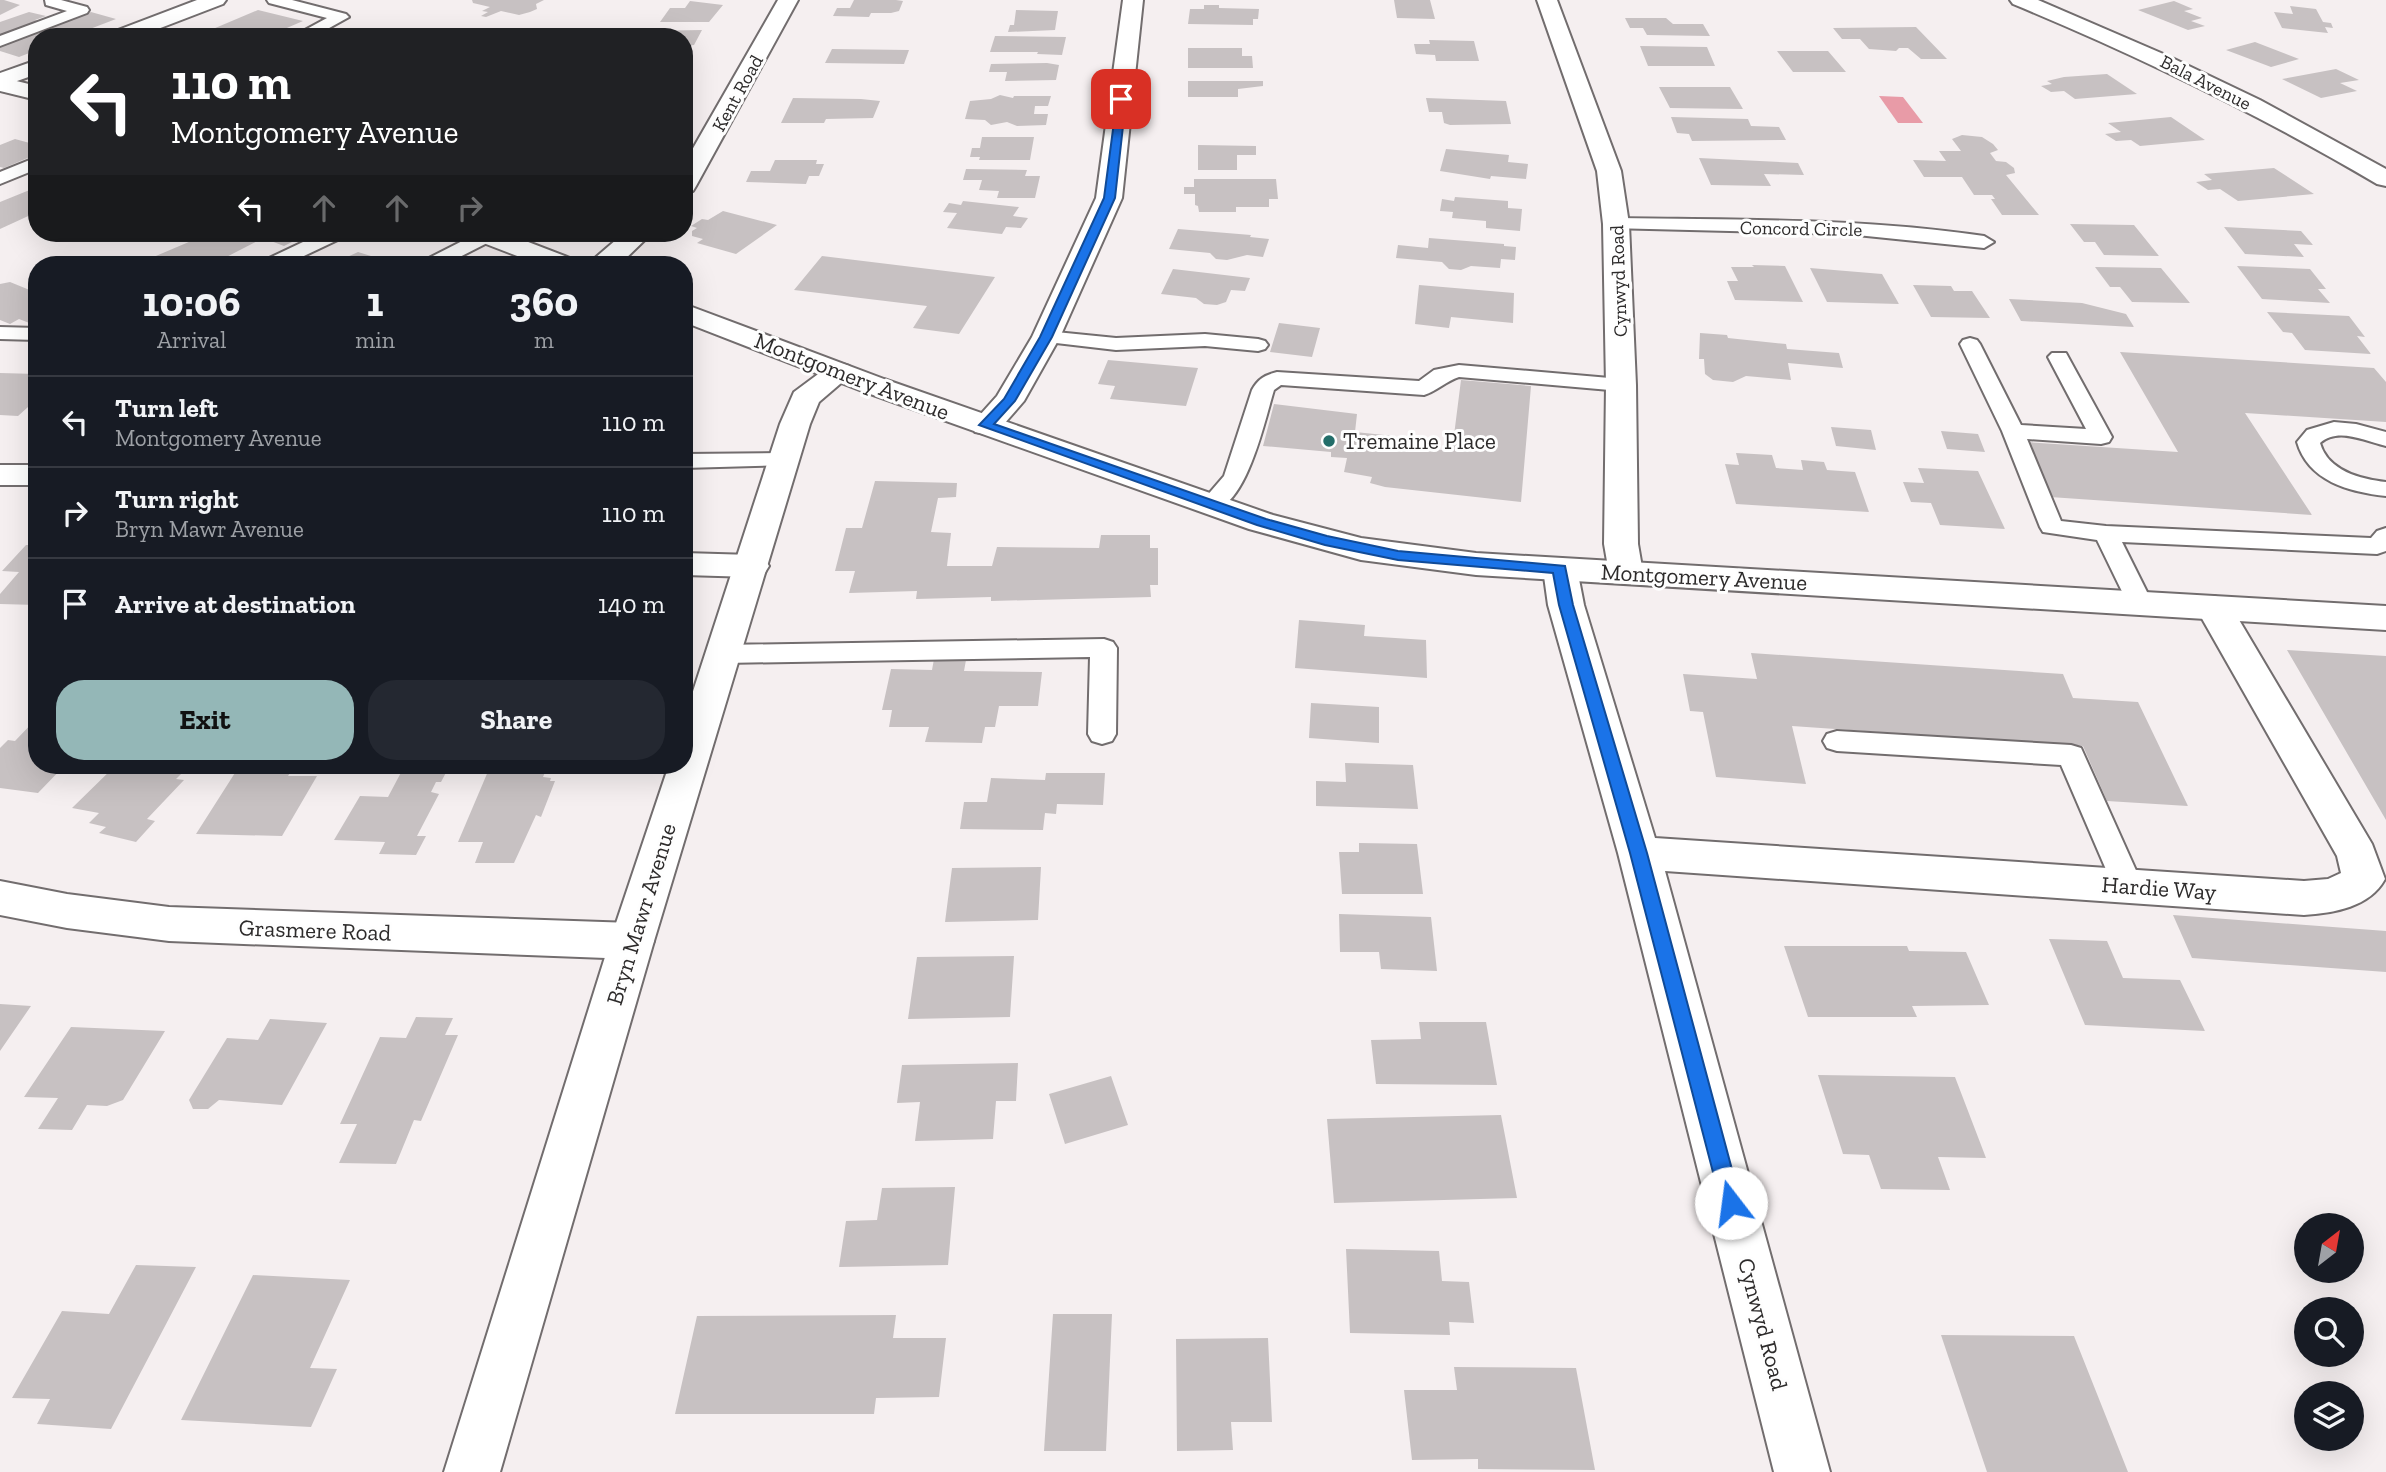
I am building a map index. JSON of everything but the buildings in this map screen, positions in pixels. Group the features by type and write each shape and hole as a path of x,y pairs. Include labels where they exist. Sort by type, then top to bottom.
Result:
{"street":[{"path":"141,28 216,0"},
{"name":"Kent Road","path":"693,170 788,0"},
{"path":"986,425 1009,401 1046,337 1110,198 1133,0"},
{"name":"Cynwyd Road","path":"1547,0 1609,171 1616,224 1621,385 1621,544 1626,573"},
{"name":"Bala Avenue","path":"2020,0 2152,55 2220,88 2386,179"},
{"path":"0,82 28,71"},
{"path":"0,82 28,90"},
{"path":"505,242 541,256"},
{"path":"615,256 630,242"},
{"name":"Montgomery Avenue","path":"693,315 839,372 1211,505 1261,522 1361,549 1476,564 2386,618"},
{"name":"Bryn Mawr Avenue","path":"693,751 805,398 839,372"},
{"path":"0,475 28,475"},
{"path":"693,564 752,566"},
{"name":"Cynwyd Road","path":"1560,569 1566,605 1639,853 1802,1472"},
{"name":"Hardie Way","path":"1639,853 2323,897 2351,890 2364,879 2357,855 2214,608"},
{"name":"Bryn Mawr Avenue","path":"472,1472 632,941 686,774"},
{"name":"Grasmere Road","path":"0,898 67,911 169,924 632,941"}],"lane":[{"path":"274,0 341,17 318,28"},
{"path":"34,28 82,10 51,2"},
{"path":"0,41 28,30"},
{"path":"0,179 28,166"},
{"name":"Concord Circle","path":"1616,224 1871,230 1943,235 1984,242"},
{"path":"289,256 318,242"},
{"path":"446,256 471,242"},
{"path":"1,333 28,334"},
{"path":"1046,337 1116,344 1205,340 1258,345"},
{"path":"1970,344 2013,431 2052,527 2106,534 2377,546 2386,536"},
{"path":"2013,431 2101,436 2059,357"},
{"path":"1211,505 1235,478 1263,390 1266,384 1277,378 1424,388 1442,375 1459,371 1621,385"},
{"path":"2386,439 2338,429 2323,430 2313,435 2308,442 2309,451 2315,461 2328,470 2344,479 2381,489 2386,511"},
{"path":"693,461 784,460"},
{"path":"2106,534 2140,604"},
{"path":"724,654 1104,649 1102,734"},
{"path":"1837,741 2071,755 2128,886"}],"shaded area":[{"path":"1879,96 1903,97 1923,123 1898,123"}],"place":[{"name":"Tremaine Place","path":"1329,441"}],"route":[{"path":"1121,99 1110,198 1046,337 1009,401 986,425 1261,522 1325,540 1398,555 1476,564 1560,569 1566,605 1639,853 1731,1203"}]}
